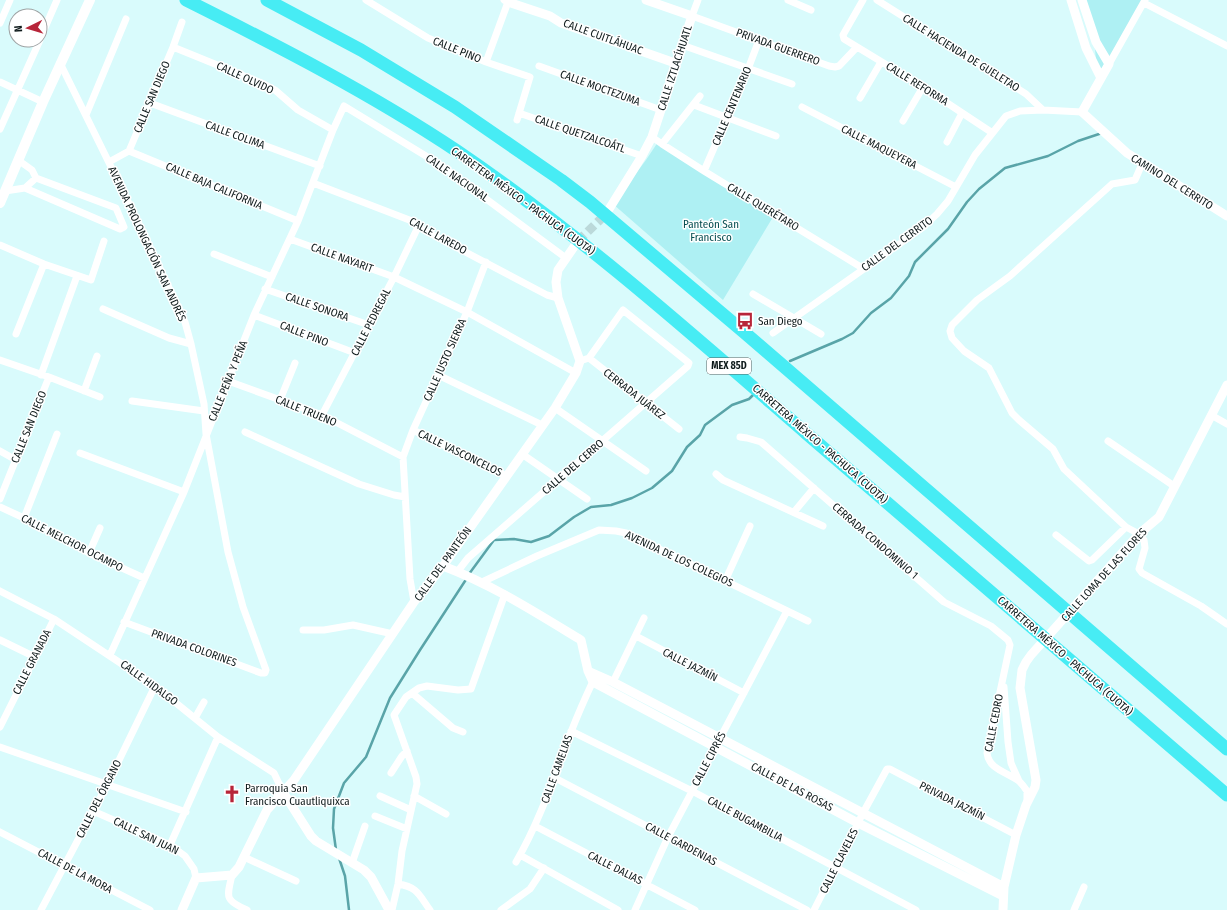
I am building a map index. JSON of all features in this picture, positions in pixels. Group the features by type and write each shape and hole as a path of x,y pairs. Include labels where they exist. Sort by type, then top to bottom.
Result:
{"highway":[{"name":"CARRETERA MÉXICO - PACHUCA (CUOTA)","path":"186,0 274,44 357,89 404,117 500,181 565,229 692,335 1227,795"},
{"name":"MEX 85D","path":"268,0 361,50 455,107 561,180 590,202 751,338 1227,749"}],"main road":[{"path":"0,203 60,63 90,0"}],"street":[{"path":"0,23 10,0"},
{"path":"48,21 57,0"},
{"name":"CALLE PINO","path":"366,0 428,38 486,62 530,77 518,117"},
{"path":"646,0 692,16"},
{"name":"CALLE IZTLACÍHUATL","path":"606,214 652,137 698,0"},
{"path":"788,0 811,10"},
{"name":"CALLE REFORMA","path":"864,0 843,37 992,132"},
{"name":"CALLE HACIENDA DE GUELETAO","path":"877,0 1026,94 1043,110"},
{"path":"1071,0 1086,48 1101,78"},
{"path":"1082,0 1096,42 1109,64"},
{"path":"486,62 507,1"},
{"name":"CALLE CUITLÁHUAC","path":"507,1 550,16 561,23 676,63"},
{"path":"1082,112 1145,1 1227,46"},
{"name":"PRIVADA GUERRERO","path":"692,16 835,67 839,66 857,47"},
{"path":"86,115 126,19"},
{"name":"CALLE SAN DIEGO","path":"129,151 182,22"},
{"name":"CALLE CENTENARIO","path":"704,171 759,40"},
{"path":"682,45 792,84"},
{"name":"CALLE OLVIDO","path":"173,47 264,84 274,90 298,110 333,130"},
{"path":"0,129 36,48"},
{"path":"860,98 881,62"},
{"name":"AVENIDA PROLONGACIÓN SAN ANDRÉS","path":"60,63 144,234 185,322 191,344 204,411 206,434 228,552 243,607 266,670 265,673"},
{"name":"CALLE MOCTEZUMA","path":"540,66 661,110"},
{"path":"0,82 43,102"},
{"path":"903,121 923,87"},
{"path":"662,144 700,96"},
{"name":"CALLE COLIMA","path":"150,103 320,166"},
{"path":"694,104 776,136"},
{"name":"CALLE PEÑA Y PEÑA","path":"110,655 184,492 254,315 298,221 333,130 344,106"},
{"name":"CALLE NACIONAL","path":"344,106 439,164 566,258"},
{"name":"CALLE MAQUEYERA","path":"802,107 956,187"},
{"name":"CALLE DEL CERRITO","path":"773,333 922,228 948,201 975,155 1006,116 1020,112 1043,110 1082,112"},
{"name":"CAMINO DEL CERRITO","path":"1082,112 1127,153 1142,164 1227,216"},
{"path":"947,142 962,113"},
{"name":"CALLE QUETZALCOÁTL","path":"518,117 642,156"},
{"name":"CALLE QUERÉTARO","path":"652,137 704,171 864,269"},
{"path":"109,162 129,151"},
{"name":"CALLE BAJA CALIFORNIA","path":"129,151 298,221"},
{"path":"5,191 26,188 123,229 124,226 116,208 36,178 32,170 18,160"},
{"path":"1142,164 1135,180 1112,184 1010,276 977,300 952,325 950,331 952,338 964,352 989,368 1012,413 1053,449 1064,469 1126,527 1139,534 1144,540 1145,548 1139,569 1142,573 1201,606 1227,624"},
{"path":"26,188 36,178"},
{"name":"CALLE LAREDO","path":"313,182 412,221 418,227 547,295 558,298"},
{"name":"CALLE PEDREGAL","path":"322,415 394,277 418,227"},
{"name":"CALLE NAYARIT","path":"290,239 394,277 467,312 576,373"},
{"path":"0,245 44,264 91,280 104,241"},
{"path":"578,241 558,270 556,282 558,298 585,360"},
{"path":"214,254 272,277"},
{"name":"CALLE JUSTO SIERRA","path":"403,457 413,430 467,312 486,262"},
{"path":"16,334 44,264"},
{"path":"41,374 77,276"},
{"name":"CALLE SONORA","path":"265,289 369,325"},
{"path":"753,294 822,334"},
{"path":"103,309 169,338 191,344"},
{"name":"CALLE DEL CERRO","path":"464,574 468,558 688,366 689,363 623,310 585,360"},
{"name":"CALLE PINO","path":"254,315 355,353"},
{"path":"84,391 97,356"},
{"path":"0,360 100,397"},
{"name":"CALLE DEL PANTEÓN","path":"232,875 239,867 267,810 294,780 414,602 442,566 555,408 585,360"},
{"name":"CERRADA JUÁREZ","path":"585,360 646,403 679,429"},
{"path":"280,400 295,363"},
{"path":"438,375 542,425"},
{"name":"CALLE SAN DIEGO","path":"0,499 49,377"},
{"name":"CALLE TRUENO","path":"228,381 322,415 403,457"},
{"name":"CALLE LOMA DE LAS FLORES","path":"1005,909 1004,892 1016,835 1026,805 1035,787 1036,780 1020,683 1022,670 1032,655 1139,534 1159,517 1227,385"},
{"path":"132,401 204,411"},
{"path":"555,408 646,471"},
{"path":"1211,415 1227,424"},
{"name":"CALLE VASCONCELOS","path":"413,430 506,476"},
{"path":"245,432 359,484 405,497"},
{"path":"24,518 57,434"},
{"name":"CERRADA CONDOMINIO 1","path":"740,437 761,442 944,602 991,626 1008,640 1010,645"},
{"path":"1108,441 1174,486"},
{"path":"0,451 16,460"},
{"path":"80,453 184,492"},
{"path":"522,454 588,499"},
{"path":"403,457 410,579 414,602"},
{"path":"716,474 723,480 823,526"},
{"path":"794,512 814,488"},
{"name":"CALLE MELCHOR OCAMPO","path":"0,507 24,518 89,553 144,578"},
{"path":"725,581 750,526"},
{"path":"1056,535 1089,562 1126,527"},
{"path":"89,553 100,528"},
{"name":"AVENIDA DE LOS COLEGIOS","path":"482,582 537,556 598,530 616,530 626,533 808,621"},
{"path":"442,566 464,574 505,594 580,640 585,660 592,675"},
{"name":"CALLE HIDALGO","path":"0,591 54,619 156,686 218,737 274,773 283,792"},
{"path":"390,910 398,884 402,851 417,784 416,777 394,715 406,698 419,688 427,686 458,690 472,689 505,594"},
{"name":"CALLE CIPRÉS","path":"635,910 668,837 787,611"},
{"path":"613,682 644,618"},
{"name":"CALLE GRANADA","path":"0,727 54,619"},
{"name":"PRIVADA COLORINES","path":"124,622 261,673 265,673"},
{"path":"303,630 324,630 354,625 393,634"},
{"name":"CALLE JAZMÍN","path":"636,636 744,693"},
{"path":"0,640 35,657"},
{"name":"CALLE CEDRO","path":"1010,645 987,753 988,760 994,767 1019,781"},
{"name":"CALLE DE LAS ROSAS","path":"592,675 613,682 858,822 1004,892"},
{"name":"CALLE DE LAS ROSAS","path":"592,675 718,742 863,813 1004,892"},
{"name":"CALLE CAMELIAS","path":"516,862 535,826 555,778 592,675"},
{"path":"1003,678 1011,763 1019,781 1027,791 1026,805"},
{"name":"CALLE DEL ÓRGANO","path":"41,910 66,866 156,686"},
{"path":"412,693 453,728 463,732"},
{"path":"195,718 204,702"},
{"name":"CALLE BUGAMBILIA","path":"571,731 692,791 916,910"},
{"path":"170,845 186,812 218,737"},
{"path":"0,747 186,812"},
{"path":"391,773 407,751"},
{"name":"CALLE CLAVELES","path":"814,910 858,822 887,769"},
{"name":"PRIVADA JAZMÍN","path":"887,769 890,769 1016,835"},
{"name":"CALLE GARDENIAS","path":"555,778 807,910"},
{"path":"283,792 310,836 371,877 390,910"},
{"path":"380,796 411,810"},
{"path":"414,796 446,814"},
{"name":"CALLE SAN JUAN","path":"93,811 170,845 185,856 194,868 196,878"},
{"path":"374,816 407,829"},
{"path":"348,861 365,826"},
{"name":"CALLE DALIAS","path":"535,826 695,910"},
{"name":"CALLE DE LA MORA","path":"0,832 150,910"},
{"path":"520,855 618,910"},
{"path":"244,856 296,881"},
{"path":"501,910 530,889 544,868"},
{"path":"182,910 196,878 232,875 228,893 230,900 234,904 247,910"},
{"path":"398,884 415,889 430,910"},
{"path":"1074,910 1084,887"}],"green space":[{"path":"1080,0 1142,0 1098,83 1095,49"},
{"name":"Panteón San Francisco","path":"658,142 773,217 723,300 613,204"}],"waterway":[{"path":"790,361 853,333 871,313 891,298 909,276 915,262 948,229 967,202 979,189 1005,168 1048,156 1078,141 1102,133"},
{"path":"469,574 494,540 514,539 531,542 549,536 574,517 591,507 611,505 632,498 652,488 672,471 687,447 700,435 705,425 732,405 749,399 755,393"},
{"path":"336,850 333,828 334,809 344,783 366,757 390,698 467,578"},
{"path":"339,858 345,876 349,910"}],"tunnel":[{"path":"578,241 606,214"}],"place":[{"name":"San Diego","path":"745,321"},
{"name":"Parroquia San Francisco Cuautliquixca","path":"232,794"}]}
